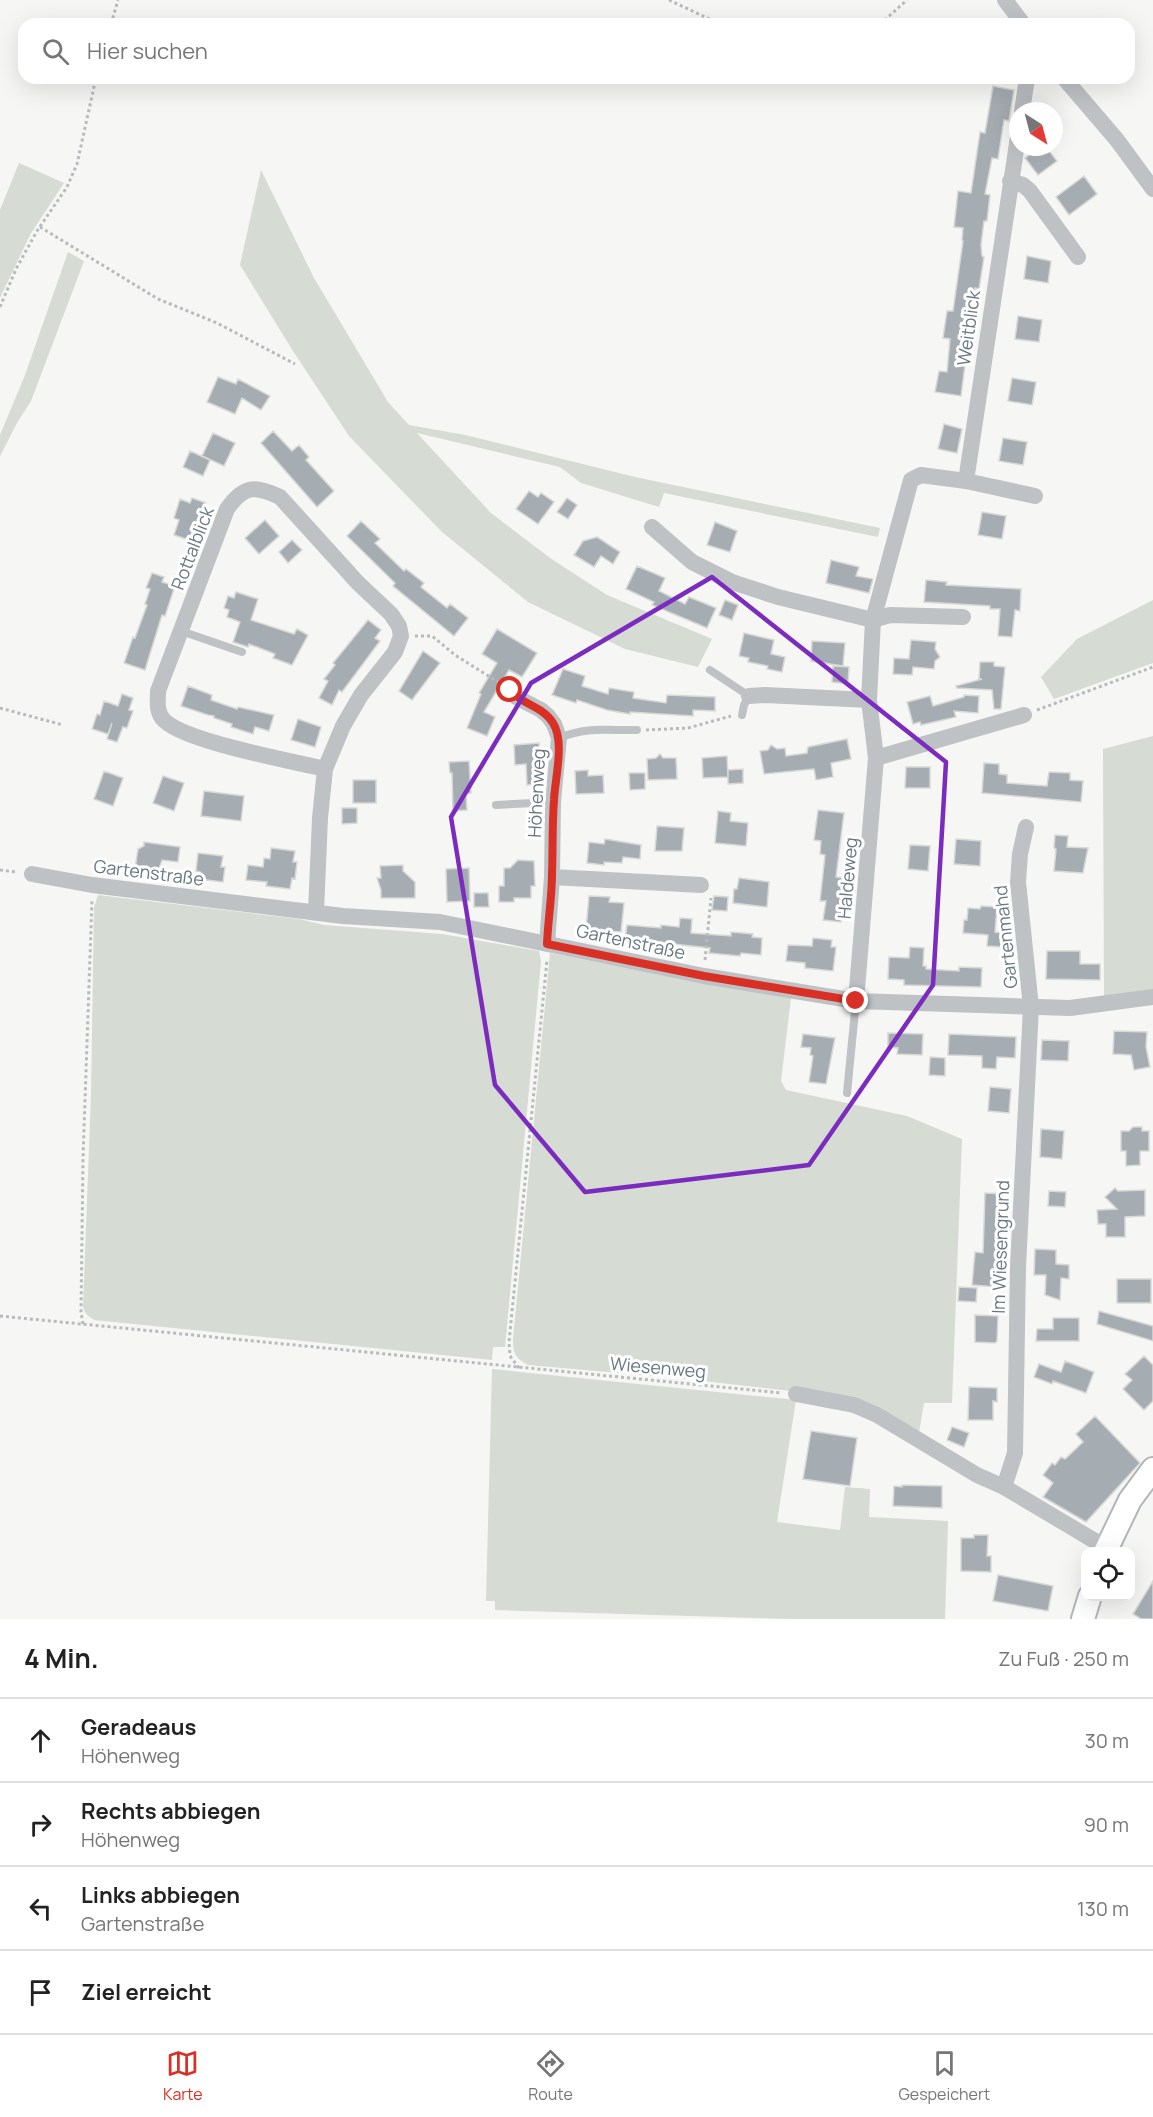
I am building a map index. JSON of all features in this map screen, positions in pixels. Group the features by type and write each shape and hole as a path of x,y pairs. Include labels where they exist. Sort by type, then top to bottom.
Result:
{"street":[{"path":"1005,0 1018,18"},
{"path":"1023,102 1026,84"},
{"path":"1069,84 1117,140 1153,189"},
{"name":"Weitblick","path":"966,481 1015,156"},
{"path":"1010,181 1023,185 1030,191 1078,257"},
{"name":"Haldeweg","path":"856,1001 876,758 869,700 873,620 911,480 921,475 966,481"},
{"path":"966,481 1035,496"},
{"name":"Rottalblick","path":"325,769 230,748 174,727 163,719 158,708 158,691 227,509 237,495 252,488 263,489 280,497 358,583 391,614 399,626 401,636"},
{"path":"651,527 692,562 732,582 778,597 873,620 890,615 963,617"},
{"path":"316,911 320,818 325,769 343,726 361,695 395,652 401,636"},
{"path":"749,696 869,700"},
{"name":"Höhenweg","path":"516,697 548,716 559,738 547,944"},
{"path":"876,758 1024,715"},
{"name":"Gartenmahd","path":"1026,826 1020,854 1018,882 1031,1007"},
{"name":"Gartenstraße","path":"32,874 92,885 343,916 440,922 704,976 856,1001 1031,1007 1097,1006 1153,997"},
{"path":"552,877 701,885"},
{"name":"Im Wiesengrund","path":"1004,1487 1015,1453 1018,1267 1031,1007"},
{"path":"796,1394 854,1405 878,1414 977,1475 1004,1487 1104,1547"},
{"path":"1106,1547 1130,1500 1153,1469"},
{"path":"1083,1619 1088,1601"}],"lane":[{"path":"181,631 242,652"},
{"path":"710,670 749,696 742,715"},
{"path":"559,738 576,731 593,729 637,730"},
{"path":"496,805 554,802"},
{"path":"847,1093 856,1001"}],"path":[{"path":"113,18 118,0"},
{"path":"669,0 707,18"},
{"path":"887,18 907,0"},
{"path":"0,307 16,269 40,227 67,187 77,164 95,84"},
{"path":"40,227 158,299 217,323 295,364"},
{"path":"401,636 432,636 455,655 510,690 516,697"},
{"path":"1024,715 1153,667"},
{"path":"0,708 63,725"},
{"path":"637,730 688,728 742,715"},
{"path":"83,1324 81,1312 83,1158 92,885"},
{"path":"701,885 711,896 704,976"},
{"path":"519,1368 510,1356 509,1342 547,944"},
{"name":"Wiesenweg","path":"0,1316 796,1394"}],"highlighted area":[{"path":"712,577 946,762 933,985 809,1165 585,1192 495,1085 451,817 531,683"}],"shaded area":[{"path":"19,163 64,183 30,235 0,298 0,210"},
{"path":"261,170 314,278 388,402 409,425 465,435 635,477 880,528 878,537 664,493 659,507 581,483 560,467 417,433 491,513 550,558 607,595 712,639 698,667 625,649 528,602 442,532 349,436 293,351 240,265"},
{"path":"68,252 84,261 31,401 0,456 0,435 25,375"},
{"path":"1153,600 1153,663 1054,699 1041,677 1077,639"},
{"path":"1153,736 1153,989 1104,997 1103,749"},
{"path":"98,895 299,919 324,925 442,934 539,951 541,961 505,1347 493,1347 492,1360 94,1320 86,1314 83,1307 91,1095 94,907"},
{"path":"550,953 791,998 781,1081 786,1090 907,1116 962,1139 952,1403 924,1403 919,1433 800,1392 528,1365 520,1360 514,1352 513,1339"},
{"path":"492,1369 796,1400 777,1522 840,1530 845,1487 870,1489 869,1517 948,1521 945,1619 790,1619 495,1610 495,1601 486,1601"}],"building":[{"path":"993,86 1014,90 1012,102 1009,102 1009,121 1004,120 998,159 992,158 985,194 990,195 981,245 984,257 979,289 975,288 961,396 935,392 939,371 947,372 950,339 943,338 947,311 953,311 963,241 963,228 954,227 958,191 971,193 980,132 985,133"},
{"path":"1028,156 1053,156 1057,161 1038,175 1025,158"},
{"path":"1084,176 1097,194 1069,215 1056,197"},
{"path":"1027,256 1051,261 1048,283 1024,279"},
{"path":"1018,316 1042,320 1039,342 1015,339"},
{"path":"218,377 236,384 238,379 270,396 261,410 242,398 235,414 207,402"},
{"path":"1012,378 1036,382 1032,405 1008,401"},
{"path":"944,424 962,429 957,453 938,449"},
{"path":"273,431 292,451 299,445 309,457 306,460 334,491 317,507 261,443"},
{"path":"213,433 235,443 224,466 202,456"},
{"path":"1003,438 1027,442 1023,465 999,461"},
{"path":"190,451 210,460 203,476 183,467"},
{"path":"529,491 538,497 541,493 554,502 538,524 516,509"},
{"path":"192,498 206,503 199,523 196,522 189,540 174,535 179,520 174,518 180,499 190,503"},
{"path":"567,498 577,505 568,519 557,512"},
{"path":"982,512 1006,516 1002,539 978,535"},
{"path":"265,520 279,536 259,554 245,538"},
{"path":"361,521 380,539 375,543 404,571 406,569 424,583 421,587 447,608 450,604 468,618 454,636 393,586 395,583 347,536"},
{"path":"715,522 737,531 730,552 707,545"},
{"path":"597,537 620,552 613,564 601,556 594,567 574,555 583,541"},
{"path":"292,540 302,550 288,563 279,552"},
{"path":"831,560 859,567 856,576 873,579 869,593 826,583"},
{"path":"637,566 665,578 659,591 685,604 689,597 716,608 707,628 652,605 654,602 626,589"},
{"path":"152,573 164,577 162,582 175,586 165,616 162,615 145,670 124,663 147,605 145,604 150,589 146,588"},
{"path":"926,580 947,582 946,585 1021,589 1020,611 1015,610 1012,637 998,636 1000,609 990,609 990,606 924,602"},
{"path":"236,592 258,599 251,620 294,634 297,629 308,635 292,665 273,658 275,654 249,644 248,647 233,642 240,622 227,617 229,610 224,608 228,596 234,598"},
{"path":"725,600 738,605 732,620 719,615"},
{"path":"368,620 381,630 375,638 380,641 342,692 339,690 332,705 319,698 328,681 324,679 335,665 333,663"},
{"path":"497,629 537,653 522,677 509,670 484,712 495,717 487,736 467,728 481,694 479,693 497,663 482,654"},
{"path":"744,633 774,640 771,654 785,657 782,672 767,669 768,666 748,662 749,658 739,656"},
{"path":"911,640 936,642 935,649 940,657 935,661 934,669 913,667 912,675 893,674 894,658 909,659"},
{"path":"812,641 845,643 843,666 811,661"},
{"path":"423,651 440,663 412,700 399,691"},
{"path":"980,662 994,662 994,666 1005,667 1001,709 994,709 992,690 957,688 956,686 982,679 979,679"},
{"path":"833,666 849,667 848,684 832,682"},
{"path":"563,669 585,676 582,686 608,694 609,688 634,692 633,698 666,703 667,695 715,697 715,711 693,710 693,716 630,712 630,714 607,710 577,700 576,703 552,695"},
{"path":"188,686 212,695 211,700 237,709 238,707 274,715 269,731 255,727 253,734 231,727 232,724 214,718 214,716 181,706"},
{"path":"122,694 133,698 129,710 133,711 127,728 123,727 117,742 107,739 112,723 108,734 92,729 97,714 100,715 104,701 118,706"},
{"path":"964,695 979,696 978,713 954,711 956,717 921,725 920,722 913,724 907,702 930,696 933,706 964,697"},
{"path":"298,719 321,727 315,747 291,740"},
{"path":"847,739 851,759 831,763 833,777 816,780 814,769 764,774 760,751 768,750 771,745 777,749 785,748 786,756 807,753 808,747"},
{"path":"539,743 541,784 527,785 526,764 515,765 514,745"},
{"path":"660,754 663,758 676,758 677,779 648,780 647,759 656,758"},
{"path":"727,756 728,777 703,778 702,758"},
{"path":"469,761 471,793 466,794 467,810 453,811 452,773 450,773 449,762"},
{"path":"984,763 999,764 999,774 1007,775 1007,783 1047,786 1049,772 1070,773 1070,780 1083,781 1081,802 982,793"},
{"path":"906,767 930,767 930,788 905,788"},
{"path":"743,769 743,783 728,784 728,770"},
{"path":"588,770 588,776 603,775 604,793 576,794 575,771"},
{"path":"104,771 123,778 113,806 94,799"},
{"path":"629,773 645,773 645,789 630,790"},
{"path":"163,776 184,783 174,811 153,803"},
{"path":"353,780 376,780 376,803 353,803"},
{"path":"204,791 244,796 241,821 201,816"},
{"path":"342,808 357,808 357,823 342,824"},
{"path":"818,810 844,813 836,877 848,878 846,903 843,903 841,922 823,920 826,901 820,901 825,855 820,854 821,841 814,840"},
{"path":"718,811 731,813 730,821 748,823 746,846 715,843"},
{"path":"657,826 684,828 682,851 655,851"},
{"path":"1055,835 1068,836 1067,847 1088,848 1083,873 1054,871"},
{"path":"605,839 641,845 640,859 623,857 622,863 604,862 604,865 587,863 589,842 604,844"},
{"path":"956,839 981,841 980,866 954,864"},
{"path":"144,842 180,847 178,862 162,860 158,872 135,869 138,849 144,846"},
{"path":"910,845 930,846 928,871 908,869"},
{"path":"271,848 295,851 293,862 297,862 295,879 292,878 290,889 266,886 267,882 246,880 248,865 263,867 264,858 270,859"},
{"path":"198,853 223,856 221,867 225,867 223,882 199,879 200,872 196,871"},
{"path":"518,860 534,861 535,886 531,886 531,898 514,898 514,902 499,902 499,886 504,886 504,868 510,868"},
{"path":"403,865 403,871 415,882 415,898 381,898 377,878 381,878 380,866"},
{"path":"469,868 470,901 447,902 446,869"},
{"path":"739,878 769,882 767,907 733,903 734,889 737,889"},
{"path":"474,893 488,893 489,907 474,907"},
{"path":"589,896 610,897 609,902 624,903 621,932 586,929"},
{"path":"714,896 728,897 727,911 712,910"},
{"path":"981,906 997,907 995,932 1002,933 1001,947 987,946 988,935 963,933 968,908 980,909"},
{"path":"680,918 692,919 691,933 731,936 731,932 753,934 752,937 762,938 761,955 741,953 740,956 709,953 710,948 625,939 627,925 679,927"},
{"path":"813,938 832,940 831,947 836,947 833,971 805,968 805,963 786,961 788,945 812,946"},
{"path":"910,947 924,948 923,966 926,966 926,969 959,971 959,967 982,968 981,987 904,985 904,980 888,979 889,957 909,958"},
{"path":"1047,951 1080,951 1080,964 1100,964 1100,980 1046,979"},
{"path":"1114,1031 1147,1032 1146,1047 1150,1067 1134,1070 1131,1055 1113,1054"},
{"path":"888,1033 923,1034 922,1055 897,1054 898,1048 888,1047"},
{"path":"803,1034 835,1038 826,1084 809,1082 813,1056 810,1055 811,1048 801,1047"},
{"path":"949,1034 1016,1037 1015,1058 997,1057 996,1069 982,1068 982,1056 948,1055"},
{"path":"1042,1040 1069,1041 1068,1061 1041,1060"},
{"path":"930,1057 945,1058 945,1076 929,1075"},
{"path":"990,1087 1011,1089 1009,1113 988,1111"},
{"path":"1133,1127 1142,1127 1142,1131 1149,1131 1149,1151 1140,1151 1140,1165 1126,1166 1126,1151 1121,1151 1121,1131 1129,1131"},
{"path":"1041,1129 1064,1131 1062,1159 1040,1157"},
{"path":"1115,1188 1118,1191 1145,1190 1145,1216 1125,1217 1125,1237 1106,1237 1106,1224 1098,1224 1097,1210 1117,1209 1105,1197"},
{"path":"1049,1191 1066,1192 1065,1207 1048,1206"},
{"path":"985,1193 1004,1194 996,1271 1000,1272 999,1287 972,1285 975,1252 983,1253"},
{"path":"1035,1249 1056,1250 1056,1264 1069,1265 1069,1279 1061,1278 1060,1300 1045,1295 1046,1275 1034,1275"},
{"path":"1117,1279 1151,1279 1151,1303 1117,1303"},
{"path":"959,1287 977,1288 976,1302 958,1301"},
{"path":"1099,1311 1153,1326 1153,1341 1097,1324"},
{"path":"975,1315 998,1316 995,1343 975,1342"},
{"path":"1053,1318 1079,1318 1079,1341 1036,1341 1037,1329 1053,1329"},
{"path":"1144,1356 1153,1365 1153,1401 1144,1410 1123,1389 1132,1380 1125,1374"},
{"path":"1065,1361 1094,1372 1086,1393 1034,1377 1039,1364 1061,1372"},
{"path":"969,1387 997,1388 997,1402 993,1401 993,1420 968,1420"},
{"path":"1095,1416 1140,1463 1086,1522 1043,1497 1053,1483 1043,1475 1052,1463 1055,1465 1061,1457 1065,1459 1083,1442 1076,1434"},
{"path":"952,1427 969,1433 964,1447 947,1440"},
{"path":"811,1431 857,1438 850,1486 803,1479"},
{"path":"902,1485 942,1486 942,1508 893,1506 894,1486 902,1487"},
{"path":"974,1535 988,1535 987,1556 991,1556 991,1572 961,1571 961,1538 974,1538"},
{"path":"998,1575 1053,1586 1048,1611 993,1601"},
{"path":"1153,1581 1153,1619 1141,1619 1133,1614"}],"route":[{"path":"510,690 516,697 548,716 559,738 547,944 704,976 856,1001"}]}
